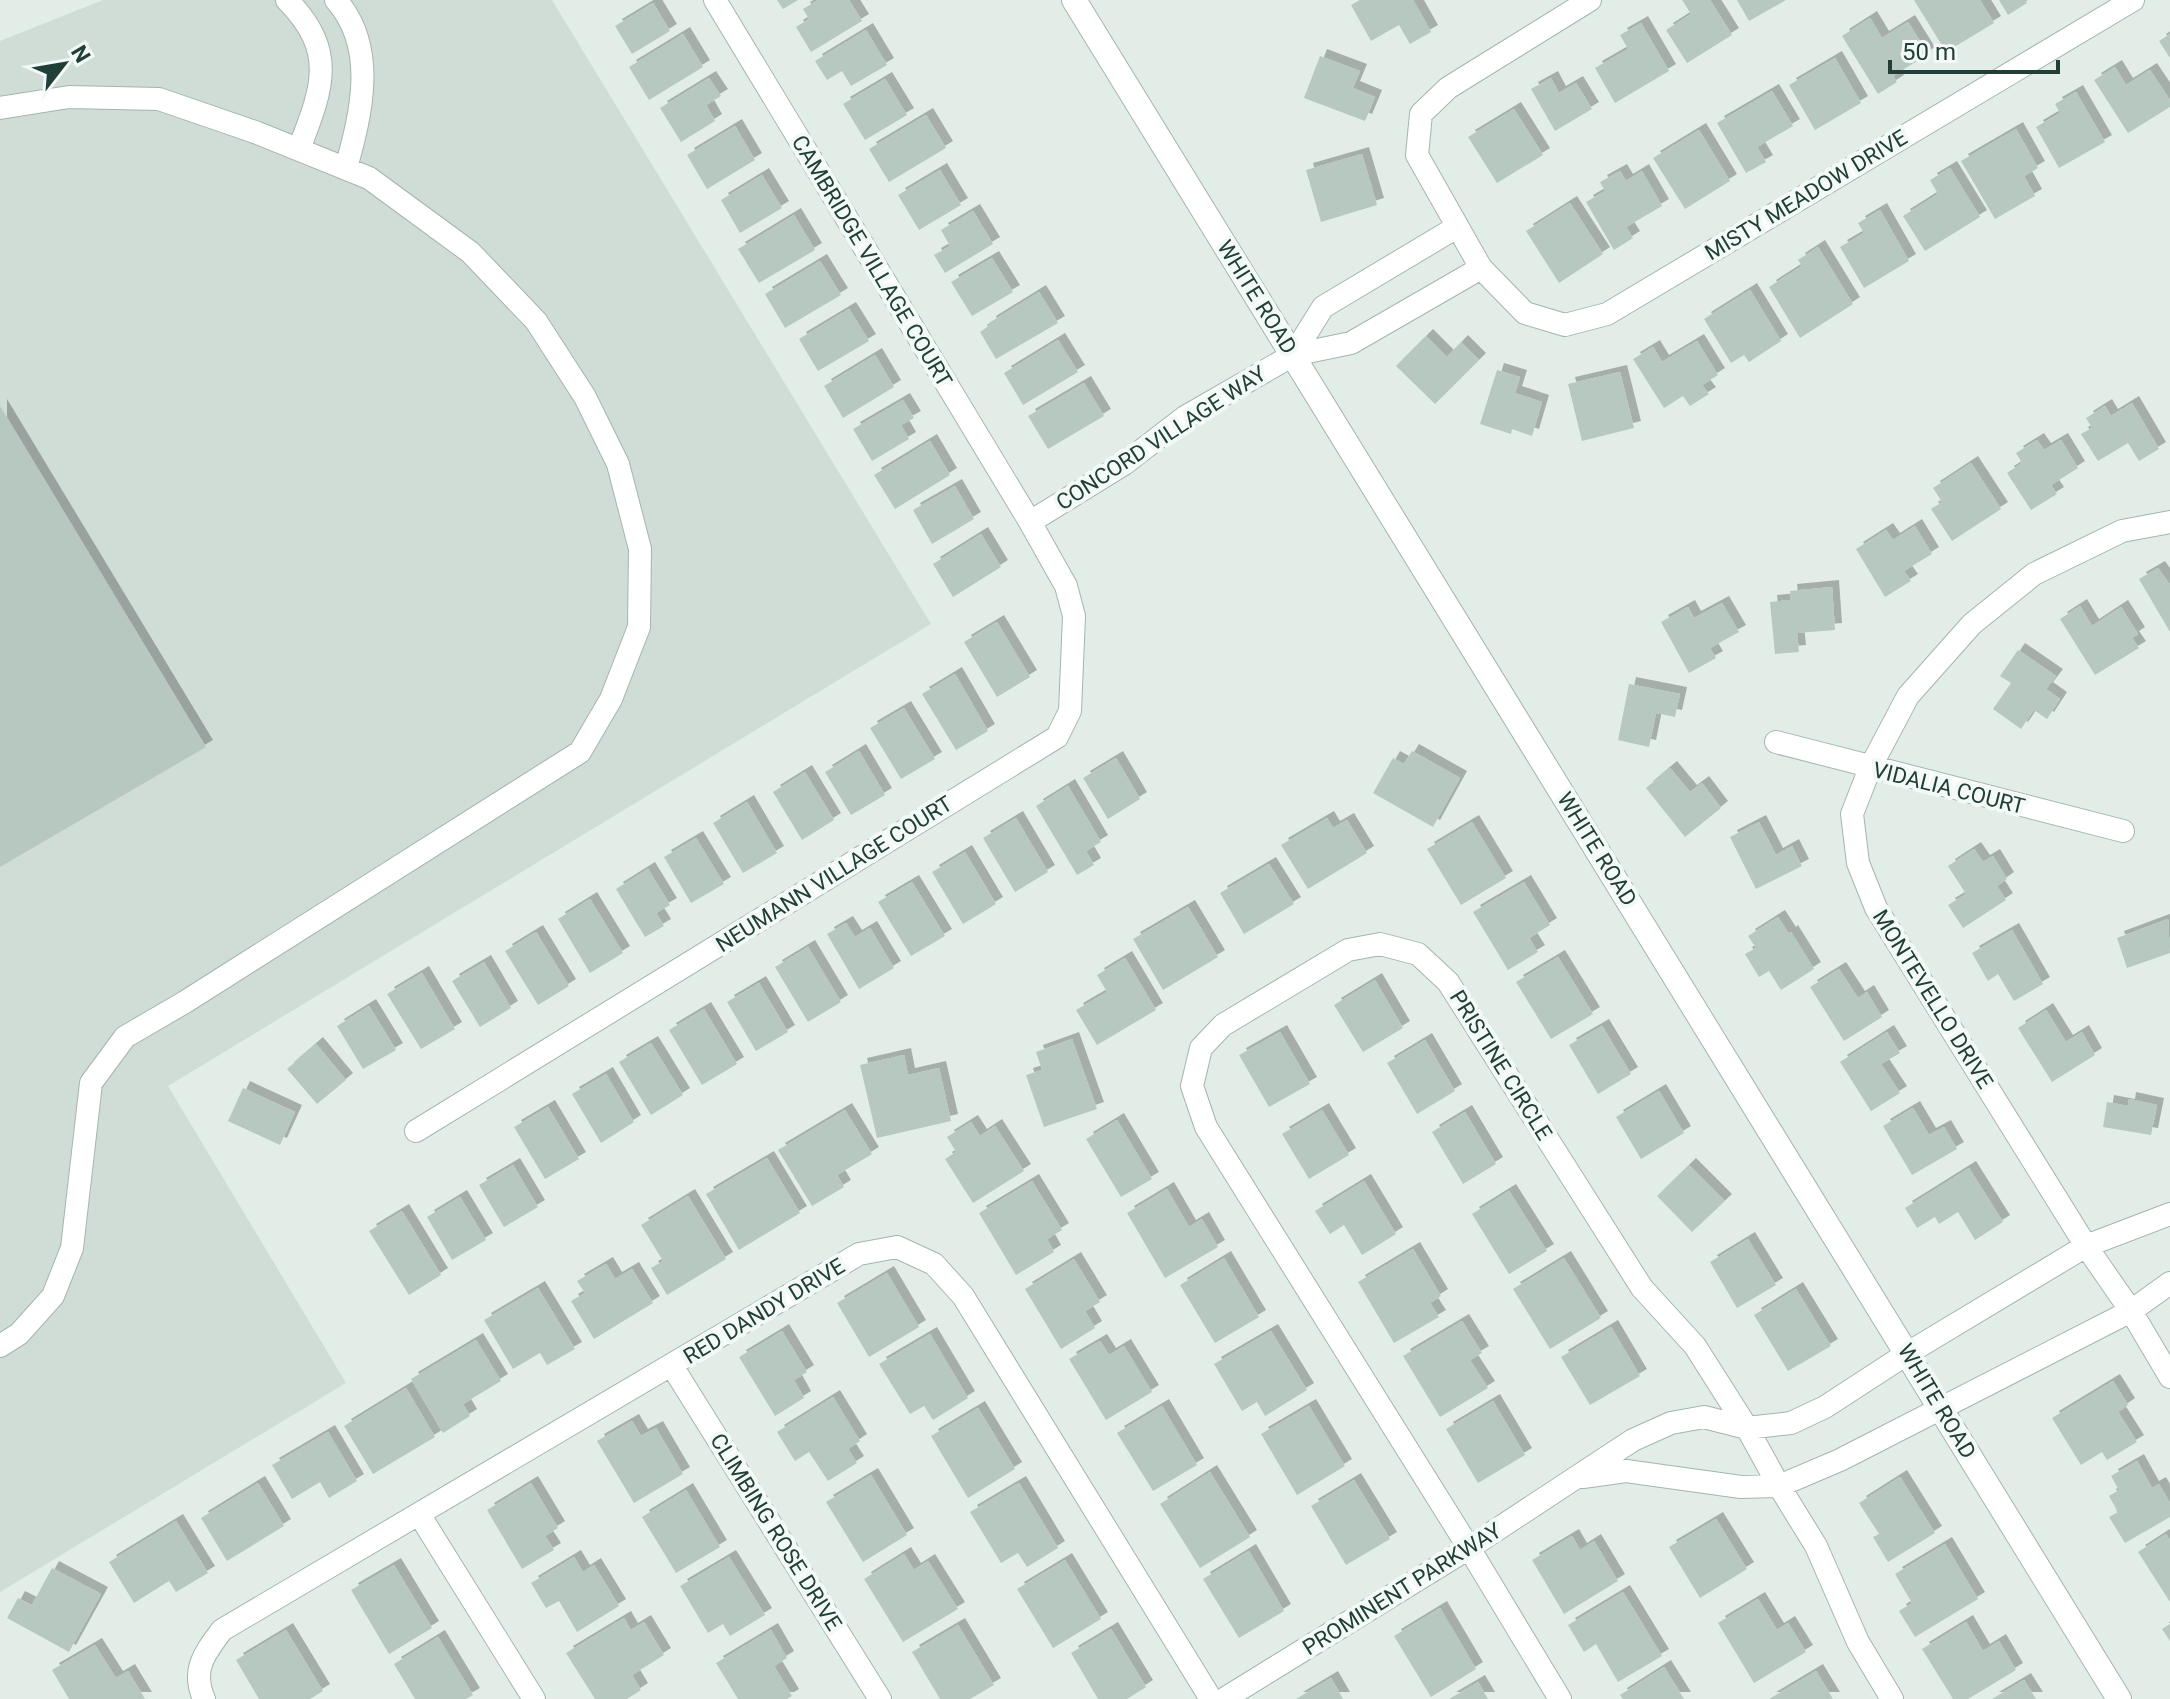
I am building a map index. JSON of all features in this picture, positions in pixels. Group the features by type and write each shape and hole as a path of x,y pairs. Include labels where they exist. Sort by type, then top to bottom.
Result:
{"street":[{"path":"287,0 315,35 322,64 317,101 299,149"},
{"path":"336,0 359,43 364,80 358,123 346,168"},
{"name":"CAMBRIDGE VILLAGE COURT","path":"715,0 1030,522"},
{"name":"WHITE ROAD","path":"1074,0 2119,1699"},
{"name":"MISTY MEADOW DRIVE","path":"1590,0 1448,88 1421,114 1417,155 1481,268 1525,313 1565,325 1607,314 2133,0"},
{"path":"0,108 69,97 159,99 299,149 369,178 470,252 536,321 585,397 618,464 640,549 639,627 611,699 580,752 125,1037 91,1083 72,1248 63,1272 53,1296 19,1334 0,1346"},
{"path":"1293,355 1323,307 1457,227"},
{"path":"1293,355 1351,343 1481,268"},
{"name":"CONCORD VILLAGE WAY","path":"1030,522 1124,464 1185,417 1293,355"},
{"name":"NEUMANN VILLAGE COURT","path":"416,1131 1057,737 1070,711 1074,616 1066,586 1030,522"},
{"name":"MONTEVELLO DRIVE","path":"2170,522 2122,531 2034,574 1972,624 1908,696 1870,768 1852,814 1858,863 1876,908 2170,1377"},
{"name":"VIDALIA COURT","path":"1776,742 2123,831"},
{"name":"PRISTINE CIRCLE","path":"1560,1699 1206,1127 1192,1086 1201,1048 1223,1025 1348,950 1380,944 1418,954 1448,982 1642,1288 1695,1346 1747,1428"},
{"name":"PROMINENT PARKWAY","path":"1224,1699 1469,1548 1633,1440 1671,1423 1704,1417 1747,1428 1791,1423 1825,1407 2086,1246 2170,1214"},
{"name":"RED DANDY DRIVE","path":"204,1699 201,1692 201,1659 222,1630 859,1254 897,1247 934,1264 963,1296 1211,1699"},
{"name":"PROMINENT PARKWAY","path":"1579,1478 1626,1471 1741,1487 1779,1486 1840,1460 2131,1311 2170,1283"},
{"name":"CLIMBING ROSE DRIVE","path":"672,1366 880,1699"},
{"path":"1747,1428 1816,1546 1858,1642 1892,1699"},
{"path":"419,1514 534,1699"}],"shaded area":[{"path":"103,0 552,0 931,624 168,1086 346,1383 0,1592 0,41"}],"building":[{"path":"777,0 798,0 783,9"},
{"path":"818,0 849,0 862,21 811,52 796,27 809,19 803,9"},
{"path":"1360,0 1413,0 1431,32 1410,44 1399,25 1371,41 1351,5"},
{"path":"1682,0 1710,0 1732,35 1687,63 1666,30 1691,14"},
{"path":"1737,0 1786,0 1749,21"},
{"path":"1914,0 1980,0 1994,23 1946,52"},
{"path":"1999,0 2025,0 2027,3 2008,15"},
{"path":"653,3 670,31 632,54 615,26"},
{"path":"1870,18 1882,38 1908,22 1928,54 1893,76 1897,82 1878,94 1842,36"},
{"path":"1641,23 1669,71 1615,103 1595,68 1628,49 1620,35"},
{"path":"866,30 887,65 851,86 842,71 827,80 815,61"},
{"path":"683,34 703,67 649,100 629,67"},
{"path":"2170,34 2170,58 2159,41"},
{"path":"1320,56 1360,71 1353,88 1375,97 1365,121 1304,98"},
{"path":"1835,58 1861,103 1815,130 1789,85"},
{"path":"2115,67 2126,85 2150,70 2170,100 2170,107 2128,133 2094,80"},
{"path":"709,78 721,96 706,105 715,121 681,142 660,108"},
{"path":"1551,78 1559,93 1576,83 1592,109 1555,131 1531,89"},
{"path":"885,79 907,115 865,140 843,104"},
{"path":"1772,91 1793,126 1757,147 1766,162 1746,173 1717,123"},
{"path":"2076,92 2105,142 2059,168 2036,127 2060,113 2055,104"},
{"path":"1514,109 1543,155 1497,183 1468,137"},
{"path":"926,115 946,148 889,182 869,149"},
{"path":"735,126 755,160 707,189 687,155"},
{"path":"2016,129 2038,168 2024,176 2035,196 1995,219 1961,161"},
{"path":"1699,130 1730,181 1685,209 1653,158"},
{"path":"1362,154 1377,205 1321,222 1306,170"},
{"path":"1950,168 1980,217 1925,251 1903,216 1938,194 1930,180"},
{"path":"940,170 961,205 919,230 898,195"},
{"path":"1620,171 1626,181 1642,171 1662,206 1626,227 1633,238 1614,250 1586,202 1605,191 1600,182"},
{"path":"762,175 782,208 740,233 721,200"},
{"path":"1570,203 1603,254 1559,283 1526,231"},
{"path":"1880,210 1909,261 1864,288 1840,247 1864,233 1858,223"},
{"path":"973,211 993,244 945,273 934,255 950,246 941,230"},
{"path":"794,215 815,250 759,283 738,249"},
{"path":"1818,247 1853,304 1800,338 1769,287 1802,266 1798,260"},
{"path":"992,258 1013,292 972,316 951,282"},
{"path":"820,261 841,295 785,328 765,294"},
{"path":"1750,290 1781,341 1749,362 1744,355 1731,363 1704,319"},
{"path":"1039,292 1058,323 996,359 980,332"},
{"path":"849,309 869,341 818,371 799,339"},
{"path":"1426,336 1447,357 1461,342 1479,360 1435,404 1396,366"},
{"path":"1058,340 1078,372 1023,405 1004,373"},
{"path":"1697,341 1718,375 1702,385 1709,394 1690,406 1683,396 1664,408 1633,359 1653,347 1662,362"},
{"path":"875,355 894,387 843,418 824,386"},
{"path":"1497,370 1520,377 1515,393 1542,402 1532,436 1512,429 1511,434 1480,424"},
{"path":"1620,372 1634,428 1582,441 1568,384"},
{"path":"1084,383 1104,416 1048,449 1028,416"},
{"path":"903,400 914,418 901,425 909,439 872,461 853,429"},
{"path":"2132,403 2159,449 2139,461 2128,443 2098,461 2081,434 2092,428 2086,418 2105,406 2111,416"},
{"path":"0,406 206,747 0,867"},
{"path":"2037,440 2044,450 2061,440 2078,468 2051,485 2057,494 2031,510 2007,473 2022,463 2016,453"},
{"path":"930,441 950,475 895,509 874,475"},
{"path":"1971,463 2001,509 1952,541 1931,509 1942,502 1933,488"},
{"path":"955,486 974,519 932,544 913,510"},
{"path":"1915,526 1932,554 1904,571 1911,581 1885,597 1856,549 1886,530 1893,540"},
{"path":"981,534 1001,567 953,597 933,564"},
{"path":"2158,568 2170,585 2170,632 2139,579"},
{"path":"1832,587 1835,630 1797,633 1799,652 1775,654 1770,602 1791,600 1790,591"},
{"path":"1722,603 1739,632 1710,648 1716,658 1689,673 1661,622 1688,607 1694,618"},
{"path":"2080,606 2092,626 2121,607 2138,634 2132,638 2139,648 2095,675 2060,619"},
{"path":"997,622 1030,677 997,697 964,642"},
{"path":"2018,650 2056,676 2046,689 2060,699 2047,719 2034,710 2021,729 1993,709 2011,683 2000,676"},
{"path":"955,674 988,731 956,750 922,694"},
{"path":"1629,684 1680,694 1675,717 1656,713 1649,747 1618,740"},
{"path":"904,708 935,759 901,779 870,728"},
{"path":"859,751 885,795 851,815 825,772"},
{"path":"1412,751 1460,778 1433,827 1373,793 1393,758 1404,764"},
{"path":"1116,758 1140,799 1108,819 1083,778"},
{"path":"1670,768 1690,792 1702,783 1721,808 1685,837 1646,788"},
{"path":"805,772 834,820 802,840 773,792"},
{"path":"1068,786 1101,842 1086,851 1094,865 1077,875 1036,806"},
{"path":"747,802 777,853 743,873 713,823"},
{"path":"1016,818 1048,872 1015,892 983,838"},
{"path":"1327,818 1333,828 1347,820 1367,853 1308,889 1281,845"},
{"path":"1472,822 1506,878 1461,905 1427,849"},
{"path":"1759,822 1776,855 1792,846 1802,866 1756,889 1730,837"},
{"path":"696,838 724,884 691,903 664,857"},
{"path":"1974,849 1983,862 1993,856 2007,879 1997,886 2006,900 1963,928 1948,905 1966,894 1948,866"},
{"path":"965,852 996,904 963,924 932,872"},
{"path":"1269,864 1294,904 1244,934 1220,893"},
{"path":"648,869 670,905 656,913 664,926 645,937 616,889"},
{"path":"912,882 945,936 911,956 878,902"},
{"path":"1524,882 1550,925 1529,938 1538,952 1508,970 1473,912"},
{"path":"590,899 623,953 590,973 558,919"},
{"path":"1188,907 1218,957 1163,990 1133,939"},
{"path":"1778,917 1814,969 1781,990 1769,971 1759,977 1745,954 1756,948 1748,936"},
{"path":"2168,919 2170,953 2127,968 2117,938"},
{"path":"846,923 855,937 870,928 894,968 859,989 827,934"},
{"path":"2012,930 2043,984 2014,1001 1998,974 1988,981 1972,953"},
{"path":"536,932 569,986 538,1005 505,951"},
{"path":"808,947 841,1002 808,1022 775,967"},
{"path":"1558,957 1593,1014 1551,1039 1516,982"},
{"path":"1125,958 1156,1010 1097,1045 1076,1010 1107,992 1097,975"},
{"path":"484,962 511,1008 480,1027 452,981"},
{"path":"1839,969 1858,998 1867,992 1882,1017 1844,1041 1810,987"},
{"path":"422,973 455,1029 421,1049 387,994"},
{"path":"1375,980 1403,1028 1363,1052 1334,1005"},
{"path":"759,983 788,1032 756,1051 727,1002"},
{"path":"369,1006 396,1050 363,1069 337,1026"},
{"path":"704,1009 737,1064 702,1085 669,1030"},
{"path":"2046,1010 2066,1042 2082,1032 2095,1055 2052,1082 2018,1028"},
{"path":"1602,1026 1631,1074 1598,1094 1569,1045"},
{"path":"1280,1032 1310,1084 1269,1107 1239,1055"},
{"path":"1887,1032 1900,1053 1881,1064 1900,1093 1871,1111 1840,1062"},
{"path":"1072,1039 1097,1109 1044,1127 1026,1075 1042,1070 1036,1052"},
{"path":"1425,1040 1455,1091 1417,1114 1387,1063"},
{"path":"651,1043 683,1095 651,1115 619,1062"},
{"path":"316,1044 346,1080 317,1104 287,1069"},
{"path":"904,1055 908,1075 939,1068 951,1121 877,1138 860,1065"},
{"path":"606,1074 634,1122 601,1143 572,1094"},
{"path":"243,1088 295,1112 280,1145 228,1121"},
{"path":"1659,1091 1684,1133 1641,1159 1616,1117"},
{"path":"2129,1099 2157,1105 2151,1135 2103,1127 2107,1102 2128,1106"},
{"path":"548,1107 579,1159 545,1179 514,1127"},
{"path":"1913,1108 1929,1135 1944,1127 1957,1149 1912,1175 1883,1126"},
{"path":"845,1110 872,1154 837,1175 844,1187 812,1206 778,1150"},
{"path":"1322,1110 1349,1155 1309,1179 1282,1134"},
{"path":"1465,1112 1496,1164 1463,1184 1432,1132"},
{"path":"1117,1120 1152,1179 1121,1197 1086,1139"},
{"path":"971,1122 980,1136 995,1126 1024,1171 973,1203 945,1159 956,1152 947,1137"},
{"path":"767,1158 800,1213 739,1250 706,1194"},
{"path":"513,1165 538,1207 504,1227 479,1185"},
{"path":"1689,1165 1725,1201 1692,1232 1657,1196"},
{"path":"1969,1168 2003,1222 1975,1240 1958,1212 1939,1224 1935,1217 1917,1228 1905,1208"},
{"path":"1032,1181 1062,1230 1047,1239 1054,1252 1016,1275 979,1213"},
{"path":"1364,1181 1396,1234 1362,1255 1344,1225 1330,1234 1315,1211"},
{"path":"1167,1189 1189,1227 1202,1219 1218,1247 1165,1278 1127,1213"},
{"path":"1509,1191 1547,1251 1509,1274 1472,1214"},
{"path":"688,1196 726,1259 667,1295 651,1268 663,1261 641,1225"},
{"path":"460,1197 486,1240 452,1260 427,1217"},
{"path":"402,1211 441,1275 409,1295 369,1231"},
{"path":"1748,1239 1776,1285 1737,1308 1710,1262"},
{"path":"1413,1249 1441,1296 1430,1303 1439,1317 1394,1343 1358,1282"},
{"path":"1224,1258 1259,1317 1215,1343 1180,1285"},
{"path":"1564,1258 1601,1318 1550,1349 1513,1289"},
{"path":"1074,1259 1100,1302 1085,1311 1095,1328 1061,1349 1025,1289"},
{"path":"606,1264 615,1279 632,1269 653,1303 594,1339 571,1301 585,1293 577,1281"},
{"path":"887,1273 919,1327 869,1357 837,1303"},
{"path":"538,1288 575,1349 547,1365 540,1353 513,1369 484,1320"},
{"path":"1796,1289 1831,1346 1788,1371 1754,1315"},
{"path":"1462,1321 1482,1353 1470,1360 1488,1388 1440,1417 1403,1356"},
{"path":"1611,1327 1640,1376 1590,1405 1561,1357"},
{"path":"782,1331 807,1372 794,1380 804,1398 775,1416 739,1357"},
{"path":"1271,1331 1307,1390 1265,1416 1257,1402 1242,1411 1214,1364"},
{"path":"930,1334 968,1398 933,1420 924,1406 910,1414 879,1364"},
{"path":"476,1340 501,1381 463,1404 470,1416 443,1433 411,1379"},
{"path":"1100,1341 1109,1355 1124,1346 1152,1392 1106,1420 1069,1359"},
{"path":"2113,1381 2128,1405 2118,1412 2137,1442 2107,1460 2102,1452 2081,1465 2052,1418"},
{"path":"406,1388 435,1437 373,1474 344,1426"},
{"path":"833,1397 860,1441 848,1449 857,1463 828,1481 809,1452 795,1461 777,1432"},
{"path":"1493,1401 1525,1455 1478,1483 1446,1429"},
{"path":"1162,1406 1197,1465 1153,1491 1117,1433"},
{"path":"1309,1406 1345,1466 1297,1495 1261,1434"},
{"path":"978,1408 1015,1469 968,1498 931,1436"},
{"path":"632,1421 641,1436 656,1428 683,1474 634,1503 597,1441"},
{"path":"328,1432 357,1481 329,1498 320,1482 292,1499 272,1465"},
{"path":"2137,1461 2152,1488 2159,1484 2170,1503 2170,1517 2125,1543 2109,1517 2118,1512 2109,1496 2119,1490 2111,1476"},
{"path":"1210,1472 1250,1537 1200,1568 1160,1504"},
{"path":"871,1475 907,1535 863,1562 826,1502"},
{"path":"1900,1477 1935,1533 1888,1562 1873,1537 1879,1534 1859,1503"},
{"path":"1354,1480 1390,1539 1346,1565 1311,1506"},
{"path":"258,1483 284,1526 227,1561 201,1518"},
{"path":"531,1483 558,1528 545,1536 554,1550 522,1569 487,1510"},
{"path":"1019,1483 1058,1548 1027,1567 1018,1553 1001,1563 970,1512"},
{"path":"686,1490 720,1547 676,1573 642,1517"},
{"path":"1716,1519 1747,1569 1700,1598 1669,1547"},
{"path":"176,1521 208,1573 176,1592 169,1581 134,1603 109,1562"},
{"path":"2166,1534 2170,1540 2170,1602 2138,1552"},
{"path":"1572,1536 1580,1550 1594,1541 1618,1581 1564,1614 1532,1560"},
{"path":"1945,1544 1978,1599 1915,1637 1899,1611 1912,1603 1895,1574"},
{"path":"1249,1551 1284,1611 1239,1638 1203,1579"},
{"path":"904,1554 914,1570 928,1561 958,1609 903,1642 864,1579"},
{"path":"574,1557 583,1572 594,1565 619,1606 577,1632 559,1601 546,1608 531,1583"},
{"path":"729,1557 765,1615 730,1636 723,1624 708,1633 680,1586"},
{"path":"1065,1560 1101,1619 1053,1648 1017,1589"},
{"path":"394,1565 432,1628 389,1654 351,1590"},
{"path":"52,1568 101,1594 69,1652 7,1618 18,1598 32,1605"},
{"path":"1623,1592 1662,1656 1618,1682 1596,1644 1584,1652 1568,1625"},
{"path":"1758,1599 1777,1630 1788,1623 1806,1652 1754,1683 1718,1623"},
{"path":"1440,1608 1476,1669 1431,1697 1394,1636"},
{"path":"624,1618 631,1630 644,1622 664,1655 632,1675 641,1690 627,1699 595,1699 566,1653"},
{"path":"1966,1622 1983,1651 1999,1641 2016,1670 1968,1699 1953,1699 1922,1649"},
{"path":"2170,1624 2170,1641 2162,1629"},
{"path":"958,1625 994,1685 970,1699 940,1699 912,1652"},
{"path":"1111,1629 1146,1687 1127,1699 1098,1699 1071,1653"},
{"path":"286,1630 323,1691 310,1699 259,1699 236,1660"},
{"path":"771,1630 787,1658 774,1666 792,1696 787,1699 738,1699 716,1663"},
{"path":"438,1637 473,1695 466,1699 415,1699 394,1664"},
{"path":"95,1645 116,1678 128,1671 145,1699 69,1699 52,1670"},
{"path":"1664,1667 1684,1699 1623,1699 1620,1695"},
{"path":"1816,1671 1833,1699 1769,1699"},
{"path":"1331,1678 1343,1699 1296,1699"},
{"path":"2024,1680 2036,1699 1992,1699"},
{"path":"1478,1682 1488,1699 1449,1699"}]}
